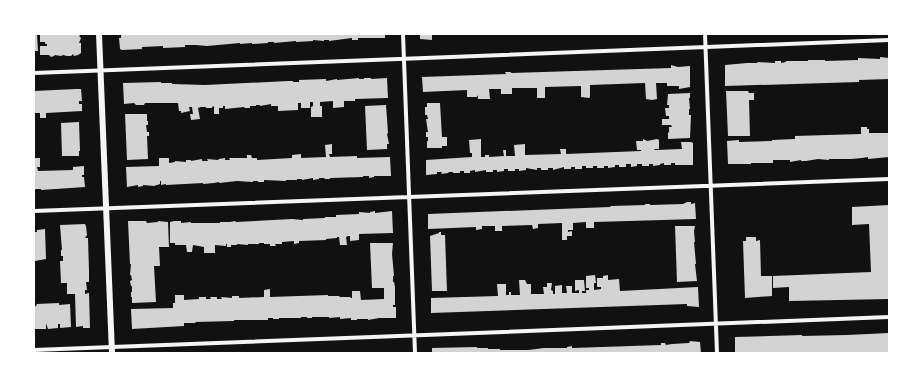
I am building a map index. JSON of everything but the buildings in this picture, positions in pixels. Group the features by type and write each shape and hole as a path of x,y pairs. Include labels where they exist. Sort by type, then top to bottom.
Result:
{"street":[{"path":"99,34 111,350"},
{"path":"402,34 415,353"},
{"path":"705,34 717,353"},
{"path":"34,73 889,40"},
{"path":"34,211 889,179"},
{"path":"34,350 111,350 414,335 889,317"}]}
